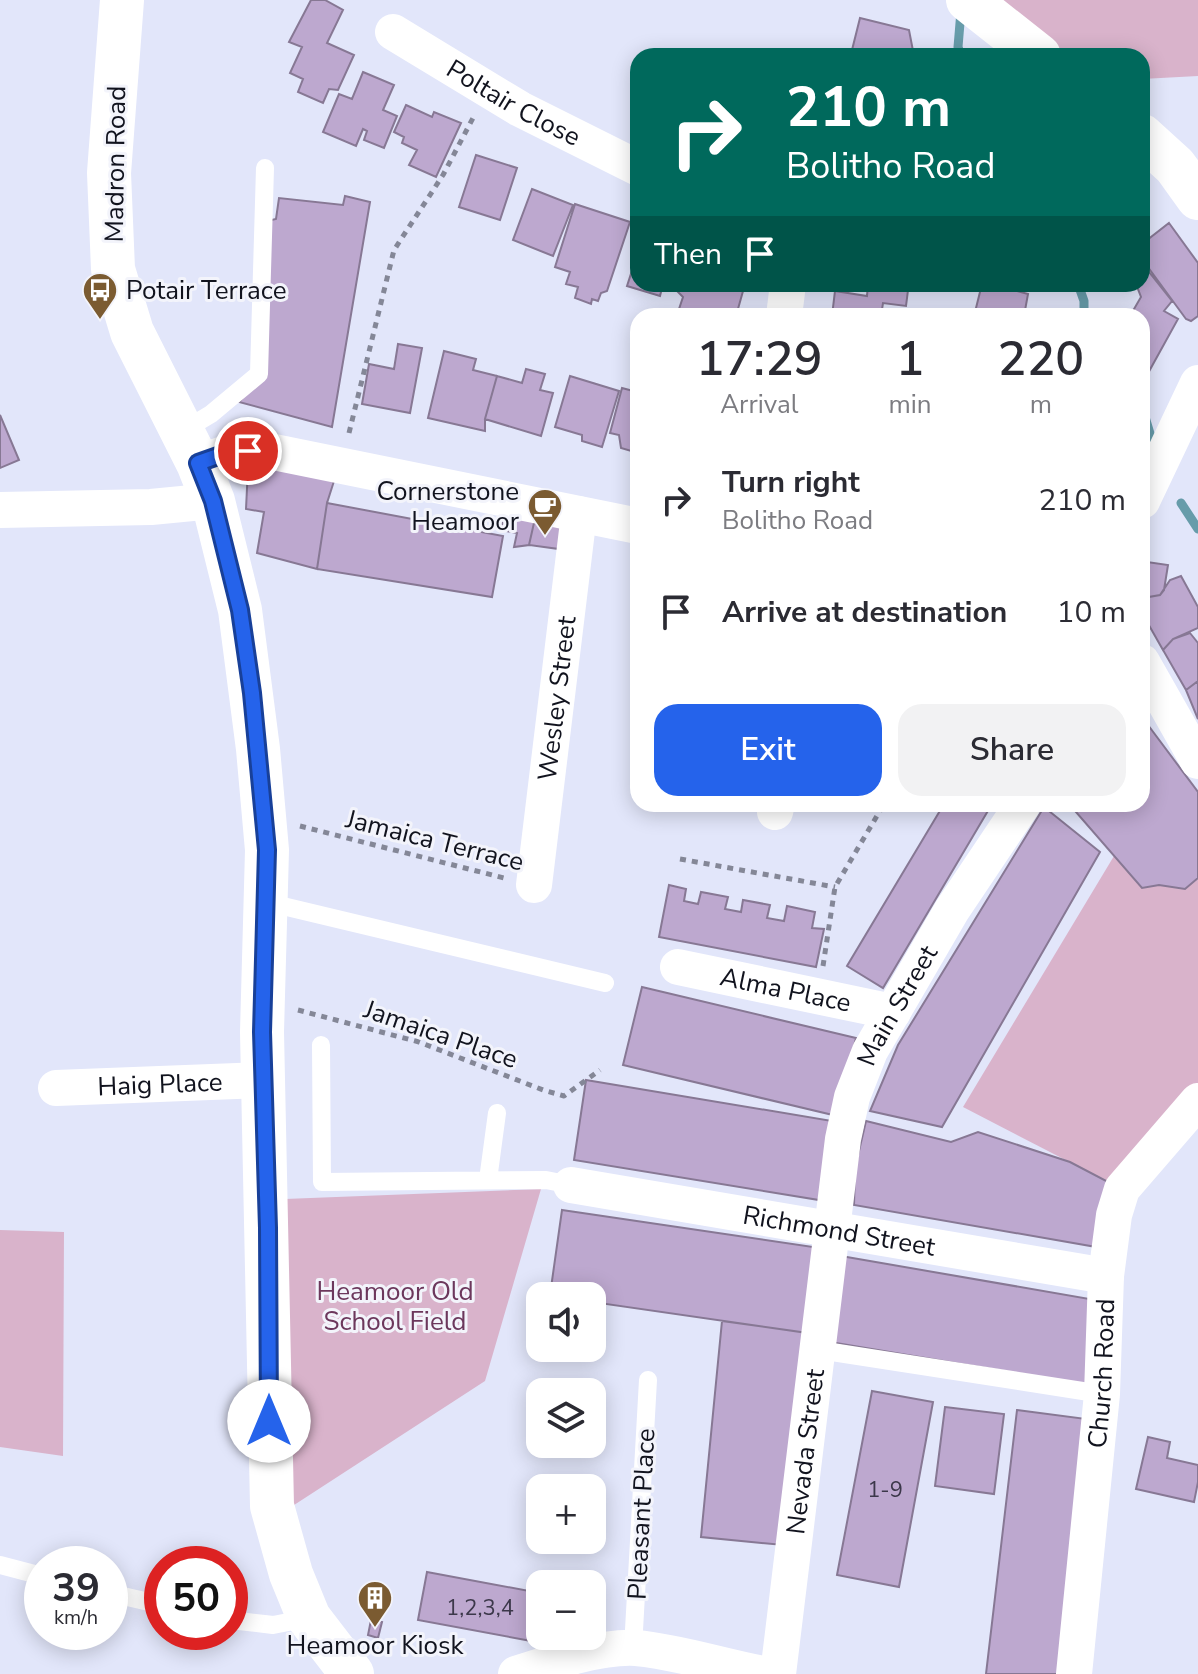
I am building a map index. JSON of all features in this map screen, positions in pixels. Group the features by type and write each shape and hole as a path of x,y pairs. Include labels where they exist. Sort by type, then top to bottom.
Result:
{"main road":[{"name":"Madron Road","path":"122,0 109,173 113,269 132,332 197,465 240,610 249,664 267,850 263,999 272,1506 291,1574 309,1618 352,1674"},
{"path":"968,0 1029,48"},
{"path":"1150,142 1190,170"}],"street":[{"name":"Poltair Close","path":"393,32 520,109 630,164"},
{"path":"1150,484 1198,383"},
{"path":"0,510 151,507 197,465 232,451 264,450 630,524"},
{"name":"Wesley Street","path":"534,885 579,514"},
{"path":"1150,676 1198,761"},
{"name":"Main Street","path":"832,1231 843,1139 852,1097 870,1051 952,910 1018,812"},
{"name":"Alma Place","path":"678,967 893,1012"},
{"name":"Haig Place","path":"56,1088 264,1080"},
{"name":"Church Road","path":"1074,1674 1102,1394 1106,1276 1114,1215 1122,1189 1198,1101"},
{"name":"Richmond Street","path":"571,1185 1106,1276"},
{"name":"Nevada Street","path":"778,1674 832,1231"},
{"path":"516,1674 581,1655 633,1648 763,1674"}],"lane":[{"path":"197,465 211,414 259,374 265,168"},
{"path":"266,902 605,983"},
{"path":"321,1045 322,1182 546,1180 571,1185"},
{"path":"488,1180 497,1113"},
{"path":"819,1350 1102,1394"},
{"name":"Pleasant Place","path":"633,1648 648,1380"},
{"path":"0,1565 24,1571"},
{"path":"248,1622 273,1625 309,1618"}],"path":[{"path":"348,436 394,250 432,194 477,110"},
{"path":"819,995 835,887 879,812"},
{"name":"Jamaica Terrace","path":"287,823 534,885"},
{"path":"680,859 835,887"},
{"name":"Jamaica Place","path":"263,999 419,1042 564,1096 600,1070"}],"green space":[{"path":"971,0 1198,0 1198,76 1150,79 1150,48 1059,48"},
{"path":"1114,856 1142,888 1159,885 1185,889 1198,878 1198,1083 1155,1130 1114,1185 963,1107"},
{"name":"Heamoor Old School Field","path":"541,1189 485,1381 291,1507 285,1199"},
{"path":"0,1230 64,1232 63,1456 0,1447"}],"building":[{"path":"311,0 325,0 343,10 327,43 354,55 338,90 329,89 323,103 298,92 303,79 290,73 302,47 289,42"},
{"path":"860,18 909,30 912,48 852,48"},
{"path":"363,72 394,85 383,110 397,116 384,148 364,140 367,131 363,129 356,146 323,132 339,94 352,99"},
{"path":"406,105 432,117 434,112 461,123 436,177 409,165 417,150 402,143 404,137 394,132"},
{"path":"476,155 517,168 500,220 459,207"},
{"path":"532,189 573,205 553,256 513,240"},
{"path":"345,196 370,202 332,427 239,402 265,371 267,221 276,219 279,198 343,205"},
{"path":"575,204 630,222 607,291 601,293 598,301 592,299 591,304 575,298 578,287 566,284 570,272 555,267"},
{"path":"1169,223 1198,263 1198,316 1191,321 1186,319 1150,270 1150,238"},
{"path":"1150,273 1172,301 1164,311 1178,319 1150,370 1150,308 1135,308 1141,297 1139,292 1150,292"},
{"path":"678,292 743,292 738,308 679,308 683,297"},
{"path":"835,292 867,296 867,292 908,292 906,306 883,303 882,308 833,308"},
{"path":"980,292 1028,294 1025,308 976,308"},
{"path":"398,344 422,348 410,413 362,404 369,364 394,369"},
{"path":"444,351 476,359 473,370 497,376 485,419 485,431 428,418"},
{"path":"526,369 545,374 540,390 553,393 541,436 485,419 497,376 522,383"},
{"path":"570,376 619,391 602,447 582,441 582,435 555,427"},
{"path":"622,388 630,390 630,451 621,448 619,435 610,433"},
{"path":"0,415 19,460 0,468"},
{"path":"259,463 334,481 327,503 317,569 257,553 264,512 246,509 248,468"},
{"path":"327,503 503,536 492,597 317,569"},
{"path":"506,508 536,514 529,545 514,547 517,533 501,530"},
{"name":"Cornerstone Heamoor","path":"536,514 561,528 559,549 529,545"},
{"path":"1150,562 1168,565 1164,590 1160,595 1150,597"},
{"path":"1181,576 1198,607 1198,628 1173,639 1163,650 1150,627 1150,597 1160,595 1170,580"},
{"path":"1190,633 1198,643 1198,681 1186,690 1163,650 1173,639"},
{"path":"1198,681 1198,719 1186,690"},
{"path":"1150,728 1198,792 1198,878 1185,889 1159,885 1142,888 1076,812 1150,812"},
{"path":"939,812 987,812 883,988 847,966"},
{"path":"1041,812 1050,812 1100,852 942,1127 870,1111 898,1045"},
{"path":"669,885 686,889 684,901 698,904 701,892 728,897 725,909 741,912 743,900 770,905 767,918 784,921 787,906 815,912 812,928 824,929 816,967 659,937"},
{"path":"642,987 856,1038 837,1116 623,1065"},
{"path":"586,1080 832,1121 819,1200 574,1160"},
{"path":"866,1121 951,1142 978,1132 1070,1162 1114,1185 1102,1248 854,1205 855,1168"},
{"path":"562,1210 820,1248 808,1333 606,1304 606,1282 552,1282"},
{"path":"841,1256 1101,1301 1093,1386 830,1342"},
{"path":"722,1321 808,1333 783,1545 701,1537"},
{"path":"872,1391 933,1402 899,1587 837,1575"},
{"path":"945,1407 1004,1414 994,1494 935,1486"},
{"path":"1017,1410 1094,1420 1064,1674 986,1674"},
{"path":"1148,1437 1170,1442 1167,1458 1198,1465 1194,1502 1136,1489"},
{"path":"427,1572 526,1590 526,1640 418,1620"},
{"name":"Heamoor Kiosk","path":"371,1620 382,1622 378,1638 368,1635"}],"waterway":[{"path":"958,48 961,11"},
{"path":"1081,292 1084,308"},
{"path":"1150,433 1155,450"},
{"path":"1181,503 1198,529"}],"place":[{"name":"Potair Terrace","path":"100,321"},
{"name":"Cornerstone Heamoor","path":"545,537"},
{"name":"Heamoor Kiosk","path":"375,1629"}],"route":[{"path":"248,451 232,451 198,463 213,501 240,610 249,664 267,850 262,1032 268,1228 269,1421"}]}
